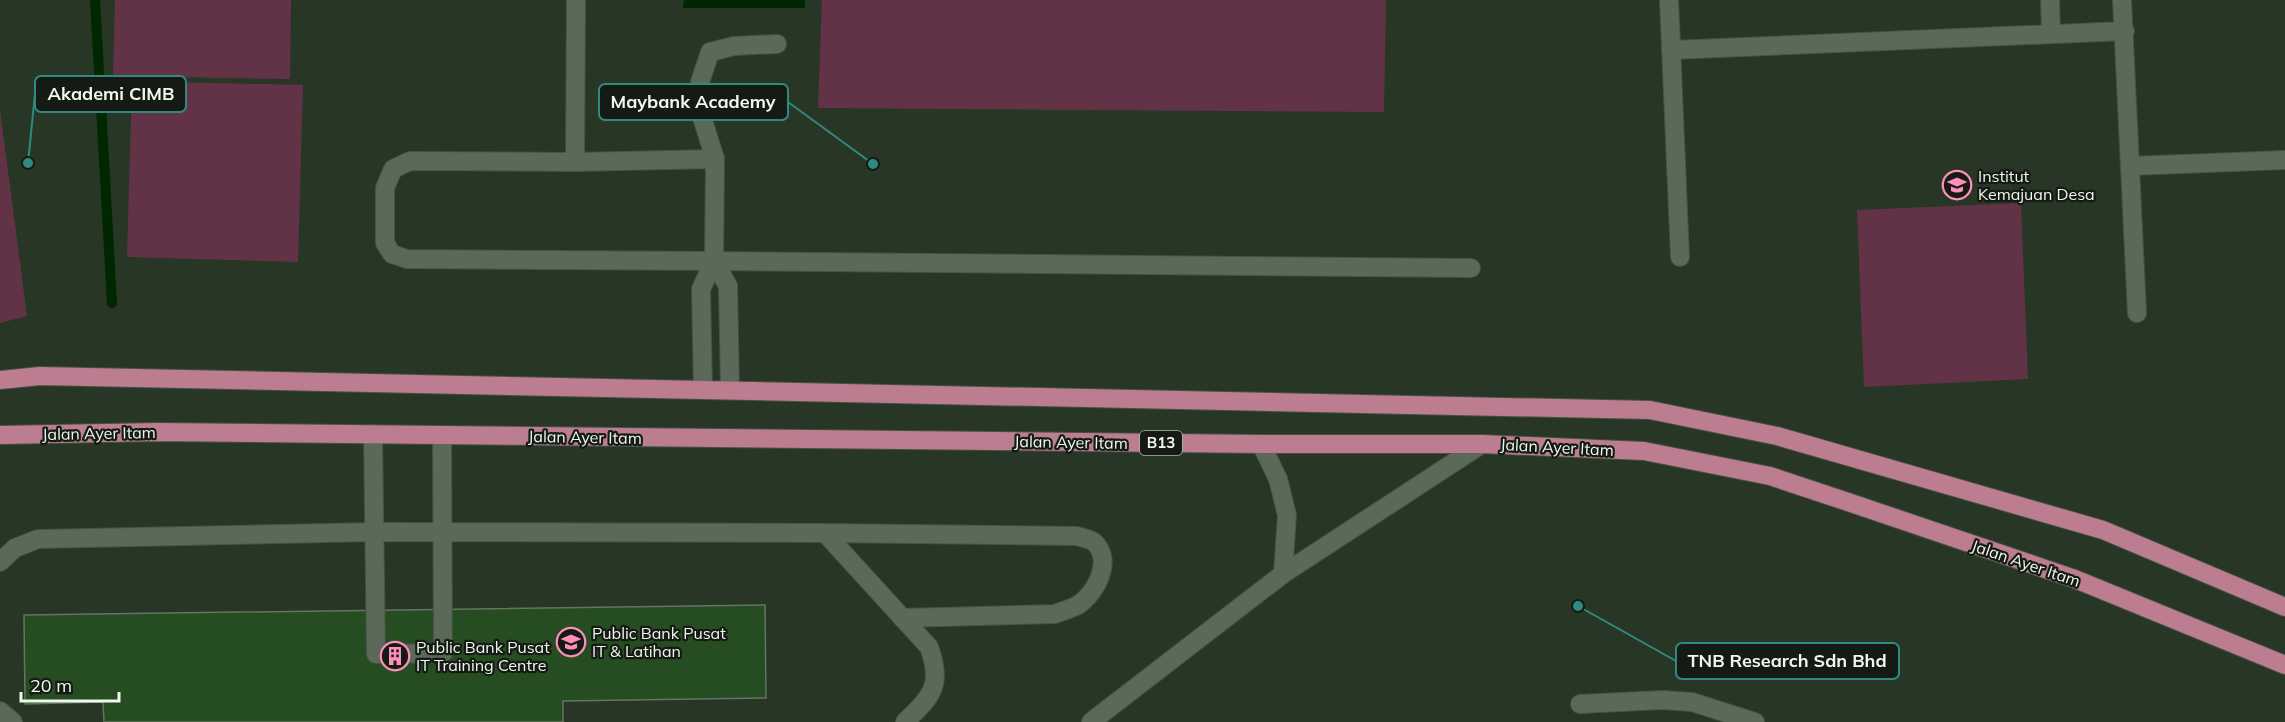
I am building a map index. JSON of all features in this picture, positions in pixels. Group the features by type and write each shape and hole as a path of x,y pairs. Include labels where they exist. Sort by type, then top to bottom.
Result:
{"main road":[{"path":"0,380 40,376 1650,410 1777,436 2103,530 2280,604"},
{"name":"Jalan Ayer Itam","path":"0,435 146,432 1261,444 1482,444 1644,451 1770,476 2075,579 2285,666"}],"street":[{"path":"575,162 576,0"},
{"path":"1670,0 1680,257"},
{"path":"2049,0 2051,33"},
{"path":"2122,0 2137,313"},
{"path":"1671,50 2125,31"},
{"path":"703,390 701,289 714,261 715,159 701,114 700,82 710,52 734,46 777,44"},
{"path":"715,159 575,162 410,161 393,169 385,188 385,243 392,254 407,259 1471,268"},
{"path":"2130,166 2285,160"},
{"path":"714,261 728,286 730,390"},
{"path":"373,434 376,654 443,653 442,435"},
{"path":"1261,444 1278,479 1287,515 1283,574"},
{"path":"1091,722 1283,574 1482,444"},
{"path":"0,562 15,548 38,539 374,532 1077,536 1094,542 1102,553 1102,572 1094,589 1078,604 1055,614 902,618"},
{"path":"825,533 929,647 936,666 934,687 926,702 905,722"},
{"path":"1580,704 1662,700 1692,702 1755,722"},
{"path":"0,711 13,722"}],"shaded area":[{"path":"115,0 291,0 290,79 113,76"},
{"path":"684,0 805,0 805,8 683,8"},
{"path":"822,0 1386,0 1384,112 818,108"},
{"path":"132,81 303,85 298,262 127,257"},
{"path":"0,110 27,316 0,323"},
{"path":"2021,203 2028,379 1864,387 1857,210"}],"building":[{"name":"Public Bank Pusat IT Training Centre","path":"765,605 766,698 563,701 563,722 104,722 103,702 25,704 24,615"}],"waterway":[{"path":"95,0 112,303"}],"place":[{"name":"Akademi CIMB","path":"28,163"},
{"name":"Maybank Academy","path":"873,164"},
{"name":"Institut Kemajuan Desa","path":"1957,185"},
{"name":"TNB Research Sdn Bhd","path":"1578,606"},
{"name":"Public Bank Pusat IT & Latihan","path":"571,642"},
{"name":"Public Bank Pusat IT Training Centre","path":"395,656"}]}
